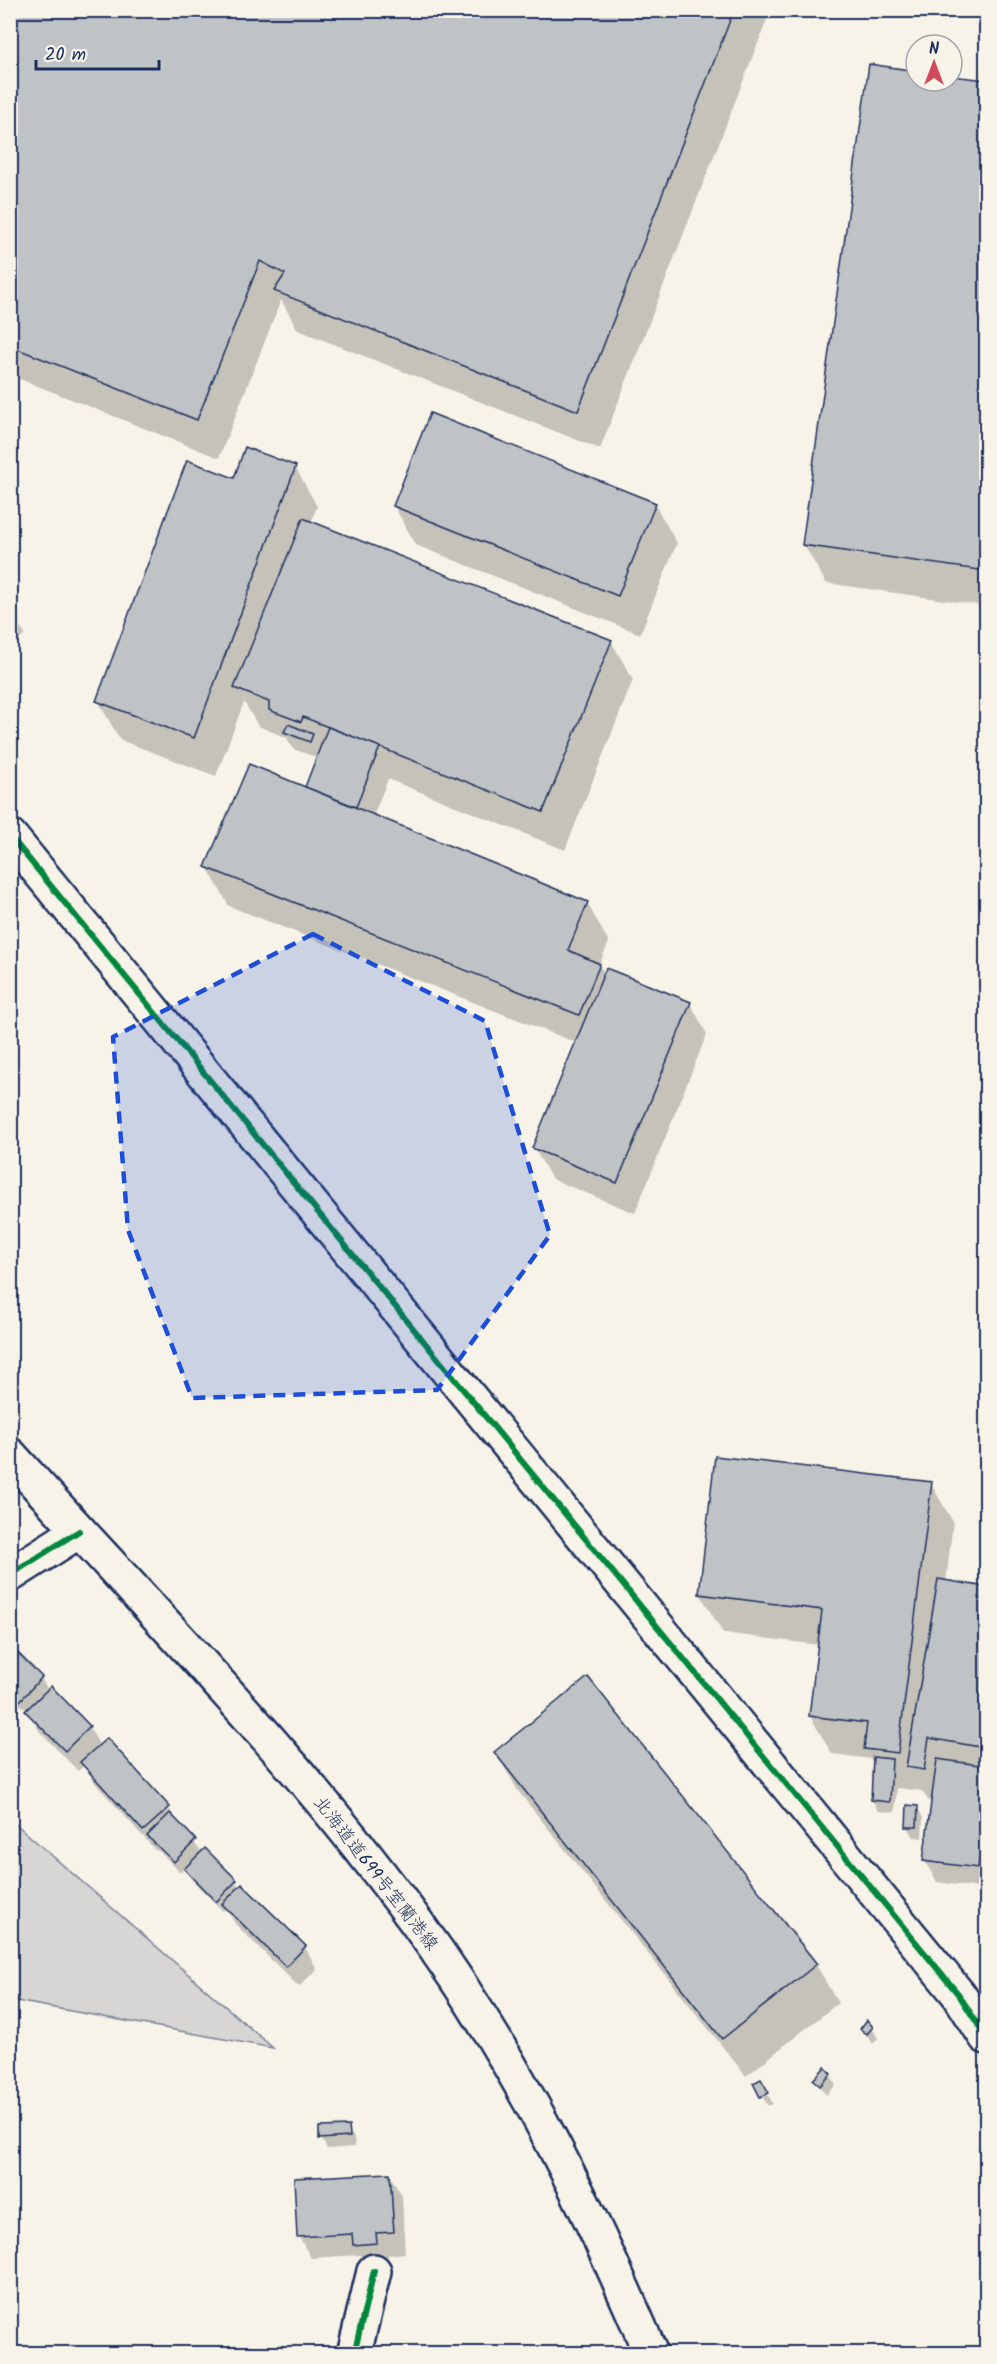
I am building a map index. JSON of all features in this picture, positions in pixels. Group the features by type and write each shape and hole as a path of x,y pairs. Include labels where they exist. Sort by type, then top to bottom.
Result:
{"street":[{"path":"10,836 959,1995 987,2037"},
{"name":"北海道道699号室蘭港線","path":"10,1455 262,1732 418,1923 496,2040 570,2174 618,2275 651,2354"},
{"path":"10,1575 79,1531"},
{"path":"354,2354 374,2271"}],"highlighted area":[{"path":"313,934 485,1021 550,1235 437,1390 192,1398 128,1230 113,1037"}],"shaded area":[{"path":"11,1820 273,2048 11,2000"}],"building":[{"path":"10,10 734,10 578,411 274,291 285,274 260,261 197,420 10,346"},
{"path":"869,64 904,69 904,93 964,93 964,77 986,80 986,571 802,545"},
{"path":"430,413 656,503 618,596 393,506"},
{"path":"245,447 296,466 194,738 96,701 187,460 234,478"},
{"path":"303,518 612,640 543,812 303,717 301,722 269,710 269,702 234,688"},
{"path":"288,724 313,734 310,742 284,732"},
{"path":"328,727 380,747 356,807 305,787"},
{"path":"249,764 588,902 568,950 600,964 579,1015 205,867"},
{"path":"606,968 691,1002 617,1183 532,1148"},
{"path":"715,1456 932,1482 898,1753 864,1749 867,1723 809,1716 822,1610 699,1594"},
{"path":"938,1579 986,1587 986,1748 929,1738 924,1770 906,1767"},
{"path":"13,1648 42,1677 19,1702 10,1694 10,1650"},
{"path":"588,1677 817,1964 722,2039 494,1752"},
{"path":"51,1686 90,1726 65,1751 25,1711"},
{"path":"107,1738 170,1807 143,1831 80,1762"},
{"path":"873,1757 892,1759 890,1802 871,1800"},
{"path":"937,1759 986,1766 986,1808 978,1868 923,1861"},
{"path":"907,1805 918,1806 917,1827 906,1827"},
{"path":"170,1813 196,1840 174,1862 147,1836"},
{"path":"205,1848 237,1880 216,1902 184,1869"},
{"path":"242,1884 306,1946 286,1967 222,1904"},
{"path":"867,2020 873,2027 867,2034 860,2029"},
{"path":"825,2067 831,2074 820,2086 813,2080"},
{"path":"761,2079 769,2093 760,2097 753,2083"},
{"path":"349,2126 350,2137 319,2139 319,2127"},
{"path":"390,2173 394,2232 376,2233 377,2243 353,2245 352,2234 297,2237 294,2178"}],"cycle path":[{"path":"10,836 959,1995 986,2037"},
{"path":"10,1575 79,1531"},
{"path":"354,2354 374,2271"}]}
